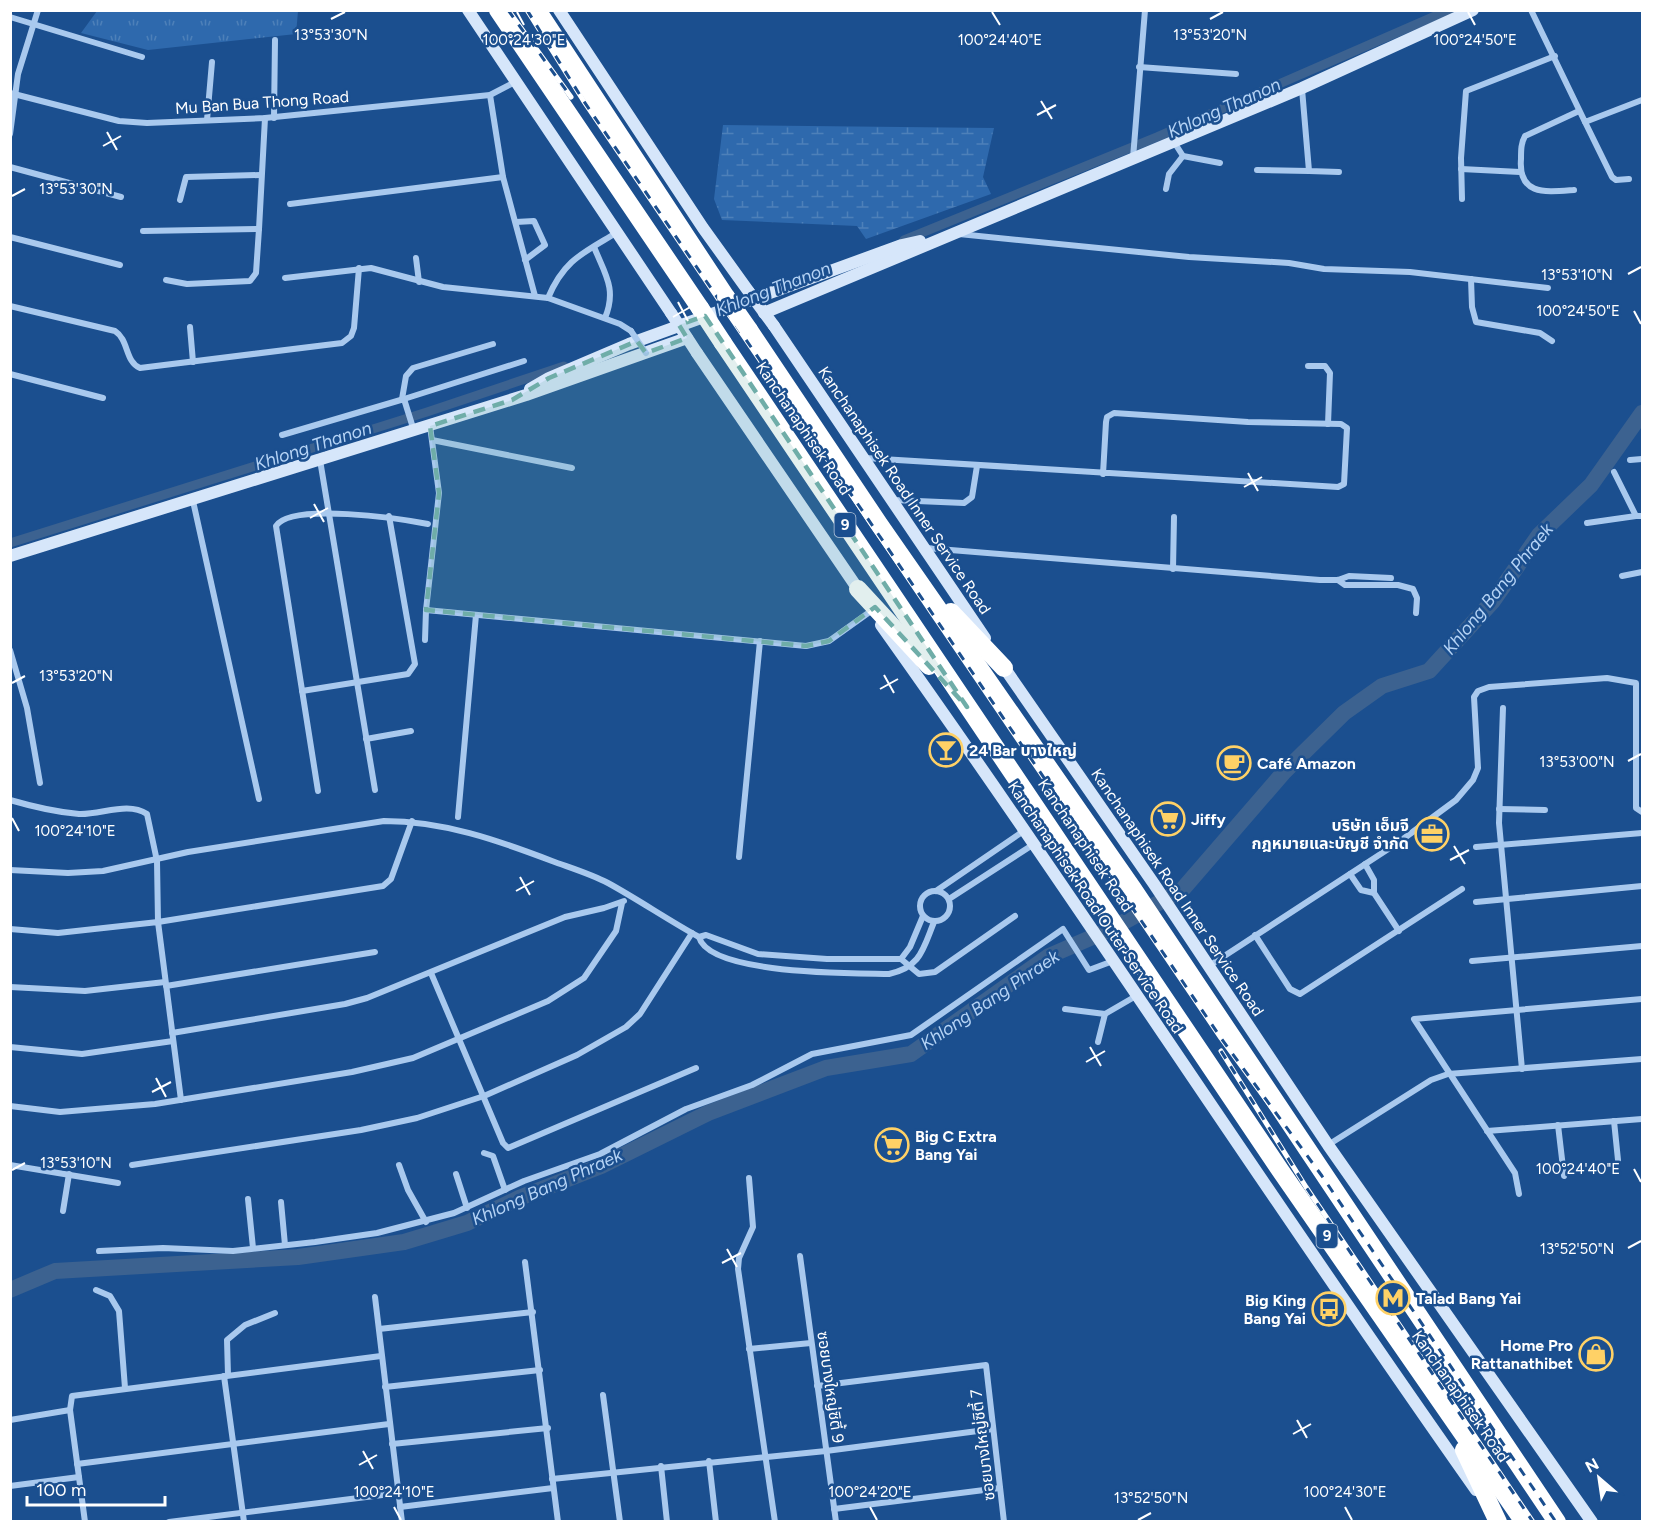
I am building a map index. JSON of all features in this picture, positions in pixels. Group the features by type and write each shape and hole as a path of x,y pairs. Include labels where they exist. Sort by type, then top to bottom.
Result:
{"highway":[{"name":"Kanchanaphisek Road","path":"498,10 1097,895 1280,1170 1524,1521"},
{"name":"Kanchanaphisek Road","path":"537,10 748,330 912,572 1133,889 1557,1521"},
{"path":"912,572 1004,668"},
{"path":"858,589 967,706"},
{"path":"1437,1394 1498,1521"},
{"path":"1532,1485 1566,1521"}],"main road":[{"name":"Kanchanaphisek Road Outer Service Road","path":"468,10 872,610 1035,843 1359,1324 1498,1521"},
{"name":"Kanchanaphisek Road Inner Service Road","path":"559,10 749,292 894,500 1004,668 1180,922 1328,1145 1592,1521"},
{"path":"764,313 1133,153 1174,142 1302,88 1473,10"},
{"path":"512,400 549,378 629,344 902,245 939,239"},
{"path":"10,556 320,460 412,426 430,426 512,400 612,367 687,338"}],"street":[{"path":"10,134 13,94 38,10"},
{"path":"1133,153 1133,130 1145,10"},
{"path":"1531,10 1612,177 1616,180 1629,178"},
{"path":"10,17 142,57"},
{"path":"274,118 275,40"},
{"path":"1462,199 1461,169 1466,91 1555,56"},
{"path":"207,120 212,62"},
{"path":"1139,67 1236,74"},
{"name":"Mu Ban Bua Thong Road","path":"13,94 129,122 274,118 490,94 515,82"},
{"path":"1302,88 1309,171"},
{"path":"490,94 503,177 535,296"},
{"path":"1585,122 1642,100"},
{"path":"1574,190 1541,192 1529,186 1520,172 1522,141 1525,136 1580,111"},
{"path":"166,280 187,284 250,281 256,273 265,118"},
{"path":"1174,142 1183,156 1220,163"},
{"path":"1166,189 1169,174 1183,156"},
{"path":"10,167 121,197"},
{"path":"1461,169 1520,172"},
{"path":"1257,170 1339,172"},
{"path":"180,200 186,177 260,175"},
{"path":"290,204 503,177"},
{"path":"516,222 534,221 544,238 545,245 542,249 525,260"},
{"path":"143,231 259,229"},
{"path":"548,298 561,272 616,233"},
{"path":"953,233 1189,257 1289,263 1324,269 1410,272 1548,288"},
{"path":"10,237 120,265"},
{"path":"594,247 611,293 612,303 605,318"},
{"path":"417,258 419,282"},
{"path":"285,278 359,268 443,287 548,298 625,326 646,353"},
{"path":"10,306 115,331 122,338 136,368 193,362 342,343 348,339 354,328 359,268"},
{"path":"1471,279 1472,307 1476,322 1540,333 1552,341"},
{"path":"190,327 193,362"},
{"path":"412,426 403,399 406,376 413,368 493,344"},
{"path":"282,435 524,361"},
{"path":"1308,366 1325,366 1330,373 1328,424"},
{"path":"10,374 103,398"},
{"path":"865,458 1103,474 1342,486 1347,428 1341,424 1248,422 1114,413 1107,417 1106,422 1103,474"},
{"path":"425,640 426,610 439,493 430,426"},
{"path":"432,440 572,468"},
{"path":"1630,460 1642,459"},
{"path":"320,460 331,513 375,790"},
{"path":"894,500 964,503 972,497 977,466"},
{"path":"1587,523 1639,516 1614,472"},
{"path":"193,501 259,800"},
{"path":"318,791 276,526 284,519 331,513 389,516 428,524"},
{"path":"302,691 408,674 415,664 389,516"},
{"path":"1173,568 1174,517"},
{"path":"925,548 1338,580 1349,576 1391,578"},
{"path":"1622,576 1642,573"},
{"path":"1338,580 1345,585 1398,585 1413,588 1417,597 1416,613"},
{"path":"426,610 819,645 855,624 872,610"},
{"path":"458,817 476,615"},
{"path":"739,857 760,641"},
{"path":"10,650 27,708 40,783"},
{"path":"1209,966 1365,864 1456,800 1473,780 1478,768 1474,697 1478,691 1489,687 1516,682 1607,678 1639,683 1636,808 1642,812"},
{"path":"1503,708 1499,809 1505,898 1522,1069"},
{"path":"366,739 411,731"},
{"path":"10,800 60,813 83,814 134,808 147,814 157,861 158,922 181,1100"},
{"path":"1499,809 1545,810"},
{"path":"10,870 68,873 103,871 157,861 188,852 384,821 412,821 438,825 519,849 607,882 696,935 704,947 712,952 755,966 890,974 910,968 916,962 934,922 948,915 949,899"},
{"path":"10,929 58,933 158,922 383,886 391,879 412,821"},
{"path":"901,959 910,947 923,916 920,905 922,897 936,891 1025,830"},
{"path":"1476,847 1642,833"},
{"path":"949,899 1035,843"},
{"path":"1365,864 1374,880 1374,893 1400,931"},
{"path":"1350,874 1361,890 1374,893"},
{"path":"1476,902 1642,886"},
{"path":"1255,935 1290,989 1300,994 1462,889"},
{"path":"936,891 949,899"},
{"path":"10,1106 60,1112 181,1100 385,1065 413,1058 548,1001 584,978 616,931 622,903 627,895"},
{"path":"172,1033 345,1004 431,973 565,917 622,903"},
{"path":"923,916 934,922"},
{"path":"696,935 706,935 758,954 827,959 901,959 919,974 935,972 1015,916"},
{"path":"99,1251 163,1248 233,1251 351,1238 426,1222 467,1208 504,1190 600,1154 686,1109 752,1085 812,1054 911,1035 1063,929 1089,970 1111,958"},
{"path":"132,1165 361,1130 417,1118 484,1096 577,1055 626,1027 640,1014 696,935"},
{"path":"1472,961 1642,946"},
{"path":"10,987 85,990 165,984 375,952"},
{"path":"431,973 503,1143 508,1148 513,1148 696,1068"},
{"path":"1065,1009 1105,1014 1136,996"},
{"path":"1519,1194 1515,1173 1413,1021 1415,1017 1642,999"},
{"path":"1098,1042 1105,1014"},
{"path":"10,1047 82,1054 173,1041"},
{"path":"1328,1145 1431,1080 1448,1074 1642,1059"},
{"path":"1487,1131 1642,1119"},
{"path":"1614,1121 1618,1160"},
{"path":"1558,1125 1563,1176"},
{"path":"484,1154 493,1156 496,1161 504,1190"},
{"path":"399,1164 408,1190 426,1222"},
{"path":"10,1165 118,1183"},
{"path":"63,1211 69,1174"},
{"path":"456,1174 467,1208"},
{"path":"749,1178 753,1227 739,1258 738,1269 775,1521"},
{"path":"249,1199 254,1248"},
{"path":"281,1202 285,1245"},
{"name":"ซอยบางใหญ่ซิตี้ 9","path":"800,1256 836,1521"},
{"path":"525,1262 548,1428 558,1521"},
{"path":"96,1290 110,1296 119,1311 125,1388"},
{"path":"375,1297 402,1521"},
{"path":"379,1329 533,1312"},
{"path":"243,1521 232,1444 226,1376 227,1340 244,1324 275,1313"},
{"path":"749,1349 811,1343"},
{"path":"85,1521 69,1401 75,1395 381,1356"},
{"name":"ซอยบางใหญ่ซิตี้ 7","path":"818,1386 986,1365 1004,1521"},
{"path":"386,1387 540,1370"},
{"path":"603,1395 620,1521"},
{"path":"10,1420 70,1410"},
{"path":"77,1464 389,1424"},
{"path":"392,1444 548,1428"},
{"path":"552,1479 709,1461 826,1451 993,1429"},
{"path":"709,1461 716,1521"},
{"path":"661,1466 667,1521"},
{"path":"10,1486 79,1478"},
{"path":"400,1507 553,1488"},
{"path":"834,1509 1000,1488"},
{"path":"170,1521 398,1493"}],"highlighted area":[{"path":"705,316 967,707 875,607 829,641 806,646 426,610 439,493 430,426 512,400 549,378 637,341 646,353 687,338 679,325"}],"green space":[{"path":"97,11 298,11 296,34 148,50 81,33"},
{"path":"723,125 994,128 983,177 991,194 866,239 857,226 722,220 714,199"}],"waterway":[{"name":"Khlong Thanon","path":"904,240 1157,137 1449,10"},
{"name":"Khlong Thanon","path":"10,543 427,412 564,366"},
{"name":"Khlong Bang Phraek","path":"10,1290 55,1271 298,1257 404,1242 467,1223 519,1198 601,1166 708,1113 826,1068 911,1054 1049,956 1111,929 1182,890 1284,772 1344,713 1382,686 1429,671 1493,601 1539,535 1591,485 1642,413"}],"railway":[{"path":"508,10 571,97"},
{"path":"527,10 583,100 1221,1038 1322,1176 1556,1522"},
{"path":"1221,1051 1306,1187 1533,1522"}],"place":[{"name":"24 Bar บางใหญ่","path":"946,750"},
{"name":"Café Amazon","path":"1234,763"},
{"name":"Jiffy","path":"1168,819"},
{"name":"บริษัท เอ็มจี กฎหมายและบัญชี จำกัด","path":"1432,834"},
{"name":"Big C Extra Bang Yai","path":"892,1145"},
{"name":"Talad Bang Yai","path":"1393,1298"},
{"name":"Big King Bang Yai","path":"1329,1309"},
{"name":"Home Pro Rattanathibet","path":"1596,1354"}]}
